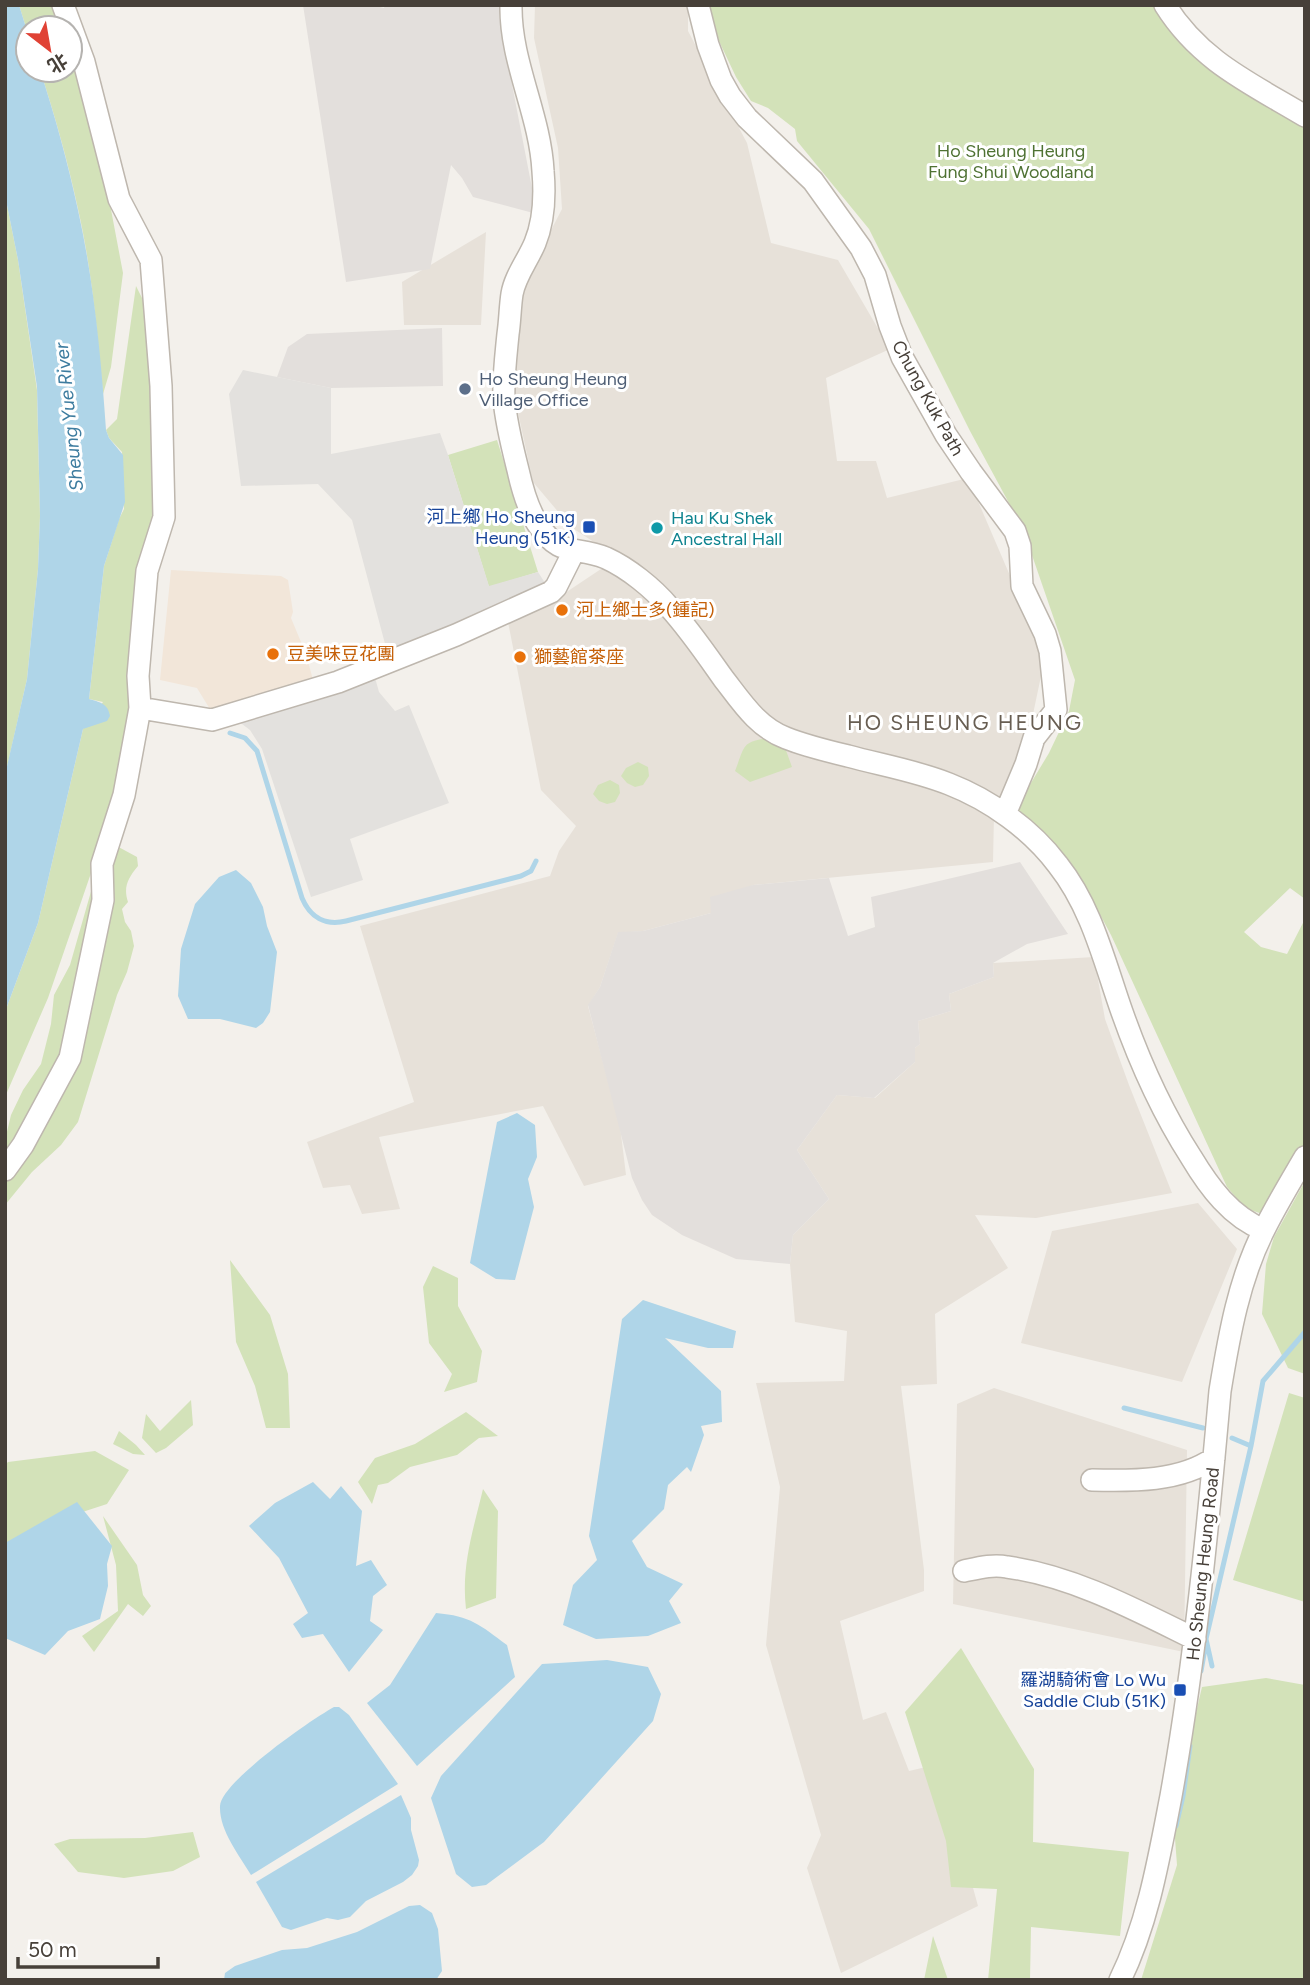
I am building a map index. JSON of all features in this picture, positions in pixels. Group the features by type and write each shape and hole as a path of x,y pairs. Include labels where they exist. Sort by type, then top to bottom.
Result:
{"street":[{"path":"5,1170 23,1145 70,1058 103,900 102,864 124,795 140,708 138,676 146,571 164,517 160,373 151,260 119,199 84,62 63,5"},
{"path":"511,5 515,44 536,120 544,189 538,233 512,294 504,396 507,424 520,480 537,523 557,545 610,560 656,593 750,713 769,730 800,743 951,784 1004,814 1032,837 1056,862 1084,906 1135,1048 1167,1118 1204,1178 1228,1207 1252,1225 1264,1230"},
{"name":"Chung Kuk Path","path":"698,5 708,45 730,96 747,118 813,181 861,248 875,275 902,357 946,435 1012,526 1017,537 1021,553 1021,583 1050,651 1056,710 1034,738 1026,764 1004,814"},
{"path":"1166,5 1177,24 1221,66 1305,116"},
{"path":"140,708 212,720 338,682 456,635 551,592 574,551"},
{"name":"Ho Sheung Heung Road","path":"1120,1980 1138,1936 1156,1867 1177,1761 1195,1639 1226,1350 1246,1276 1264,1230 1305,1157"},
{"path":"1091,1480 1129,1481 1174,1475 1214,1458"},
{"path":"964,1570 1005,1566 1044,1573 1125,1606 1195,1639"}],"shaded area":[{"path":"303,5 371,5 384,8 385,5 501,5 499,17 537,214 473,197 451,165 430,269 346,282"},
{"path":"535,5 688,5 688,31 747,143 771,243 838,260 890,349 826,378 837,461 876,461 887,498 968,478 1045,657 1028,738 1003,804 809,738 763,715 653,581 571,527 533,482 516,403 515,368 523,284 562,209 558,148 534,38"},
{"path":"486,232 481,325 404,325 402,282"},
{"path":"442,328 443,386 331,388 277,377 288,347 307,334"},
{"path":"243,370 331,388 331,454 440,433 489,586 538,572 547,586 388,655 352,520 318,484 241,486 229,394"},
{"path":"607,565 657,602 744,715 955,792 994,815 993,862 753,885 711,913 643,931 618,933 600,987 588,1006 620,1126 626,1175 584,1186 543,1106 379,1137 400,1209 362,1214 350,1185 323,1188 307,1142 414,1102 360,926 550,876 559,851 576,826 541,790 508,622 559,597"},
{"path":"171,570 281,576 288,580 293,612 291,618 313,680 213,714 197,688 160,680"},
{"path":"374,674 379,692 395,711 409,705 449,803 350,839 363,880 311,897 262,749 250,730 238,721"},
{"path":"1020,862 1068,934 1027,944 993,963 994,977 949,994 951,1011 918,1021 920,1044 915,1048 915,1062 874,1098 837,1095 797,1150 829,1199 793,1235 790,1264 736,1259 682,1235 652,1215 632,1178 588,1005 600,987 618,932 643,931 711,913 710,897 753,885 829,878 848,936 875,927 871,897"},
{"path":"1094,957 1105,1019 1172,1193 1036,1218 975,1215 1008,1268 935,1314 937,1384 901,1386 924,1570 924,1591 840,1621 863,1720 886,1712 909,1771 939,1764 978,1906 841,1973 807,1868 821,1835 766,1645 780,1487 756,1383 844,1381 847,1331 795,1322 790,1264 793,1235 829,1199 797,1150 837,1095 875,1098 915,1062 915,1048 920,1044 918,1021 951,1011 949,994 994,977 993,963"},
{"path":"1198,1203 1237,1249 1182,1382 1021,1343 1052,1231"},
{"path":"994,1388 1187,1450 1184,1652 953,1604 957,1404"}],"green space":[{"path":"19,5 57,5 60,14 22,14"},
{"name":"Ho Sheung Heung Fung Shui Woodland","path":"709,5 1158,5 1179,41 1200,61 1305,123 1305,899 1290,888 1244,932 1261,947 1287,954 1305,919 1305,1146 1265,1215 1245,1208 1227,1187 1111,935 1087,890 1067,861 1014,811 1049,753 1069,711 1075,680 1023,529 970,431 869,229 797,141 795,129 768,108 751,101 719,41"},
{"path":"44,84 81,84 109,199 123,273 111,367 103,394 87,255 56,122"},
{"path":"5,195 18,260 37,390 40,516 38,569 27,679 5,776"},
{"path":"136,286 144,302 149,341 157,509 132,712 111,815 48,998 5,1097 5,1012 38,923 83,729 103,702 89,699 104,566 124,509 122,452 109,438 106,430 117,419"},
{"path":"497,440 538,572 489,587 448,455"},
{"path":"771,738 783,742 792,767 750,782 735,771 743,750 749,743"},
{"path":"638,762 648,767 649,776 643,785 635,787 621,776 626,768"},
{"path":"610,780 619,785 620,793 615,802 607,804 599,801 593,794 598,785"},
{"path":"113,844 137,857 138,866 127,883 128,902 122,909 134,946 127,972 117,995 78,1122 61,1145 32,1172 5,1205 5,1140 11,1115 23,1090 41,1064 51,1024 54,995 70,965 100,860"},
{"path":"1305,1181 1305,1374 1288,1368 1262,1314 1266,1264 1274,1237"},
{"path":"230,1260 270,1315 288,1374 290,1428 266,1428 255,1386 236,1342"},
{"path":"433,1266 458,1278 458,1306 482,1351 477,1382 444,1392 452,1374 429,1343 423,1287"},
{"path":"1289,1393 1305,1398 1305,1602 1233,1580"},
{"path":"191,1400 193,1425 156,1453 142,1438 146,1414 160,1431"},
{"path":"466,1412 498,1436 479,1438 457,1455 410,1467 388,1483 378,1485 372,1504 358,1482 375,1458 415,1444"},
{"path":"119,1431 145,1455 133,1454 113,1444"},
{"path":"95,1451 129,1470 107,1504 64,1518 5,1548 5,1465 8,1462"},
{"path":"483,1489 498,1511 496,1598 466,1609 467,1563"},
{"path":"103,1516 137,1565 143,1595 151,1606 143,1616 128,1604 94,1652 82,1636 118,1611 116,1565"},
{"path":"961,1648 1034,1769 1033,1842 1129,1852 1120,1936 1031,1927 1030,1980 988,1980 997,1889 951,1887 946,1841 905,1712"},
{"path":"1266,1678 1305,1685 1305,1980 1141,1980 1177,1865 1173,1812 1202,1687"},
{"path":"193,1832 200,1857 173,1871 124,1878 78,1872 54,1844 70,1839 145,1838"},
{"path":"933,1936 948,1980 924,1980"}],"water":[{"name":"Sheung Yue River","path":"5,5 19,5 22,14 14,14 14,84 44,84 56,122 84,237 93,292 106,430 123,455 125,502 104,566 89,699 105,706 110,716 107,721 83,729 38,923 5,1012 5,775 27,679 38,569 40,516 37,387 18,260 5,195"},
{"path":"236,870 251,883 263,907 277,952 270,1012 256,1028 220,1019 188,1019 178,996 181,949 195,904 219,877"},
{"path":"517,1113 535,1125 537,1157 528,1179 534,1207 515,1280 496,1279 470,1263 497,1122"},
{"path":"643,1300 736,1331 733,1348 708,1348 665,1338 721,1391 722,1422 701,1426 704,1435 691,1472 687,1467 668,1485 664,1509 632,1541 647,1567 683,1584 669,1601 681,1623 648,1636 596,1639 563,1625 573,1585 597,1560 589,1536 622,1319"},
{"path":"313,1482 330,1499 341,1486 362,1511 356,1566 371,1560 387,1585 373,1596 370,1621 383,1630 349,1672 323,1634 302,1638 293,1624 308,1613 279,1558 249,1526 275,1503"},
{"path":"77,1502 112,1546 107,1564 108,1586 100,1619 68,1631 45,1655 5,1638 5,1543"},
{"path":"436,1613 458,1616 475,1623 507,1645 515,1677 417,1766 367,1703 390,1685"},
{"path":"607,1660 648,1667 661,1694 653,1721 544,1842 486,1885 472,1887 456,1874 431,1798 441,1776 542,1664"},
{"path":"334,1707 339,1707 349,1715 398,1784 251,1875 223,1824 220,1806 224,1795 269,1752"},
{"path":"401,1795 411,1818 411,1830 419,1860 412,1875 366,1901 350,1917 338,1920 327,1918 291,1930 282,1927 256,1882"},
{"path":"420,1905 432,1913 438,1929 442,1971 436,1980 224,1980 225,1973 235,1966 282,1950 307,1948 357,1932 409,1906"}],"waterway":[{"path":"230,733 245,738 257,751 302,898 309,910 325,921 346,921 521,876 531,871 536,861"},
{"path":"1212,1666 1206,1639 1251,1446 1263,1381 1305,1332"},
{"path":"1124,1408 1203,1428"},
{"path":"1232,1438 1251,1446"},
{"path":"1201,1671 1206,1643"},
{"path":"1176,1826 1190,1746"}],"place":[{"name":"Ho Sheung Heung Village Office","path":"465,389"},
{"name":"河上鄉 Ho Sheung Heung (51K)","path":"589,527"},
{"name":"Hau Ku Shek Ancestral Hall","path":"657,528"},
{"name":"河上鄉士多(鍾記)","path":"562,610"},
{"name":"豆美味豆花團","path":"273,654"},
{"name":"獅藝館茶座","path":"520,657"},
{"name":"羅湖騎術會 Lo Wu Saddle Club (51K)","path":"1180,1690"}],"district":[{"name":"HO SHEUNG HEUNG","path":"965,722"}]}
